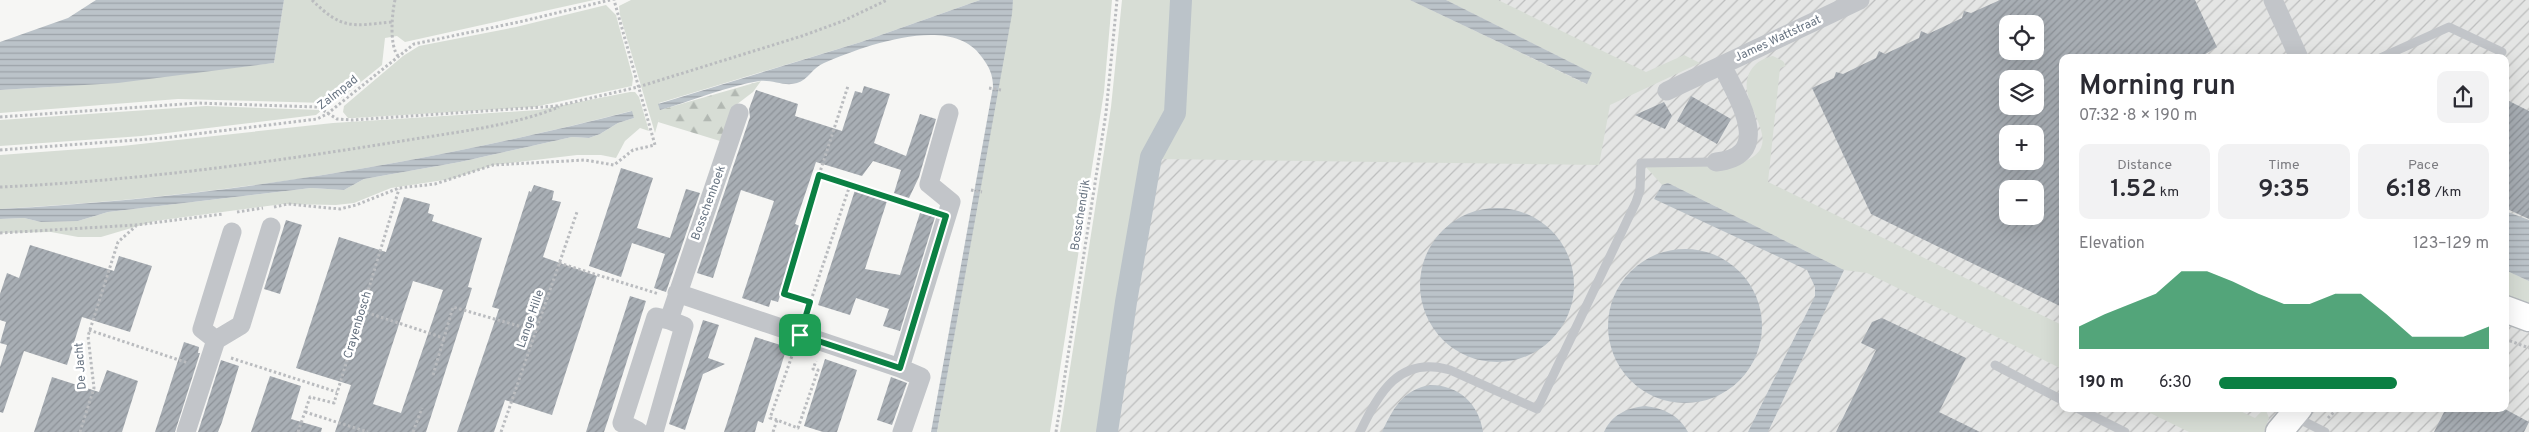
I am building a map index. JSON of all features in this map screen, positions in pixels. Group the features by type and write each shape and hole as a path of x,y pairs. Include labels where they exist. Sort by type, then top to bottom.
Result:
{"street":[{"name":"James Wattstraat","path":"1667,91 1860,0"},
{"path":"2273,0 2297,54"},
{"name":"James Wattstraat","path":"1716,162 1737,158 1745,150 1748,139 1744,113 1722,65"},
{"name":"Bosschenhoek","path":"669,320 739,113"},
{"path":"900,368 951,202 929,184 949,113"},
{"path":"186,432 212,354 241,325 271,227"},
{"path":"212,354 202,329 232,232"},
{"path":"676,296 797,344 900,368 921,377 902,432"},
{"path":"2509,310 2529,318"},
{"path":"656,317 669,320 684,326 643,432 622,423 656,317"}],"lane":[{"path":"2389,54 2449,28 2502,52"},
{"path":"1360,432 1384,389 1402,374 1420,367 1439,367 1450,370 1536,410 1636,202 1640,190 1641,163 1716,162"},
{"path":"1995,365 2059,398"},
{"path":"2085,412 2124,432"},
{"path":"2290,419 2324,432"}],"path":[{"path":"312,0 330,17 344,24 357,25 392,22"},
{"path":"395,0 392,22 394,49 398,56"},
{"name":"Zalmpad","path":"0,150 94,144 309,121 329,113 410,46 419,42 519,22 610,0"},
{"path":"0,234 136,226 288,204 340,209 356,205 399,188 435,184 492,165 585,160 614,164 633,150 655,145 614,0"},
{"path":"0,117 198,103 318,107 339,119 357,120 541,108 638,87 802,36 843,21 887,0"},
{"name":"Bosschendijk","path":"1056,432 1106,113 1117,0"},
{"path":"810,302 784,294 819,175 848,86"},
{"path":"989,88 1001,90"},
{"path":"0,187 98,181 284,159 488,125 541,113 566,103"},
{"path":"819,175 946,216"},
{"path":"809,357 816,359 813,369 818,370 798,428 770,418 797,344 850,185"},
{"name":"Crayenbosch","path":"337,392 399,188"},
{"path":"971,190 982,192"},
{"name":"Lange Hille","path":"501,432 577,212"},
{"name":"De Jacht","path":"80,432 94,388 88,336 89,330 118,242 136,226"},
{"path":"559,263 676,296"},
{"path":"433,376 454,307 536,331"},
{"path":"362,311 444,338"},
{"path":"89,330 212,354 337,392 334,403 310,397 298,432"},
{"path":"2509,340 2529,348"},
{"path":"797,344 801,355"},
{"path":"413,432 422,408"},
{"path":"305,412 368,432"},
{"path":"773,432 777,420"}],"shaded area":[{"path":"96,0 284,0 274,63 118,83 0,90 0,42 68,18"},
{"path":"980,0 1013,0 1012,14 937,432 931,432 993,87 990,71 981,56 967,43 949,37 928,35 905,37 860,49 824,63 797,83 787,84 759,81 722,90 660,110 658,104 861,42"},
{"path":"1182,0 2529,0 2529,432 1088,432"},
{"path":"1410,0 1446,0 1592,73 1587,84"},
{"path":"632,111 634,118 618,123 600,134 589,138 572,137 460,162 364,179 344,190 311,188 108,212 78,221 41,222 24,218 0,219 0,209 160,196 318,176 476,147"},
{"path":"1668,183 1844,270 1768,432 1748,432 1815,296 1815,287 1807,270 1654,199 1662,185"},
{"path":"1497,208 1526,214 1540,221 1551,231 1561,242 1568,256 1574,285 1568,314 1561,328 1551,339 1540,349 1526,356 1497,362 1468,356 1454,349 1443,339 1433,328 1426,314 1420,285 1426,256 1433,242 1443,231 1454,221 1468,214"},
{"path":"2509,212 2529,220 2529,281 2509,272"},
{"path":"1685,249 1714,255 1728,262 1739,272 1749,283 1756,297 1762,326 1756,355 1749,369 1739,380 1728,390 1714,397 1685,403 1656,397 1642,390 1631,380 1621,369 1614,355 1608,326 1614,297 1621,283 1631,272 1642,262 1656,255"},
{"path":"1430,385 1450,388 1466,398 1477,413 1483,432 1382,432 1395,408 1405,396 1412,391"},
{"path":"1645,406 1670,413 1680,421 1688,432 1604,432 1611,421 1620,413"}],"green space":[{"path":"284,0 594,0 405,42 397,36 385,38 382,65 341,98 326,103 178,99 0,113 0,90 50,87 274,63"},
{"path":"631,0 980,0 861,42 659,103 661,112 655,133 620,15 619,6"},
{"path":"1013,0 1112,0 1104,92 1050,432 937,432"},
{"path":"1122,0 1176,0 1173,96 1169,114 1148,152 1113,345 1100,432 1060,432 1111,107"},
{"path":"1188,0 1410,0 1586,84 1592,73 1446,0 1498,0 1646,72 1684,55 1700,63 1610,105 1599,165 1157,159 1177,128 1186,100"},
{"path":"606,5 616,15 633,78 632,86 534,107 354,118 348,118 343,112 344,106 403,56 419,46 516,27"},
{"path":"1773,56 1783,61 1786,66 1780,68 1768,182 2059,324 2059,368 1867,273 1844,270 1668,183 1662,185 1645,166 1733,165 1752,157 1761,148 1762,136 1748,96 1747,83 1751,70 1763,59"},
{"path":"761,81 753,92 732,108 720,141 658,122 660,110"},
{"path":"635,92 639,97 649,131 640,128 625,141 616,158 601,155 577,155 493,165 451,179 391,188 354,203 336,205 283,204 155,221 101,237 78,237 51,232 0,233 0,219 24,218 41,222 78,221 108,212 311,188 344,190 364,179 460,162 572,137 589,138 600,134 618,123 634,118 631,111 475,147 318,176 160,196 0,209 0,155 122,146 333,123 538,110"},
{"path":"206,106 322,110 316,115 142,136 0,146 0,120"},
{"path":"2509,272 2529,281 2529,305 2509,297"},
{"path":"2148,412 2242,412 2255,418 2261,412 2267,412 2269,418 2264,432 2189,432"}],"building":[{"path":"2000,0 2195,0 2217,47 2206,54 2059,54 2059,306 1871,214 1812,88 1834,78 1836,72 1843,74 1876,58 1879,51 1885,54 1919,38 1921,31 1928,34 1962,18 1964,11 1971,13"},
{"path":"864,86 890,94 874,143 906,156 920,114 936,119 919,177 909,198 894,193 901,170 873,161 862,176 816,162 795,224 802,227 778,302 771,300 769,307 742,298 774,201 741,190 713,278 697,273 750,117 749,109 756,90 798,104 795,116 842,131 855,91 862,93"},
{"path":"1691,96 1731,119 1717,144 1677,121"},
{"path":"2509,101 2529,111 2529,219 2509,210"},
{"path":"1664,102 1672,116 1665,129 1635,115"},
{"path":"621,168 653,178 637,228 670,238 686,189 700,193 666,292 654,288 665,254 632,243 621,277 589,266"},
{"path":"534,185 554,191 552,200 561,202 543,257 597,276 552,415 505,400 494,432 457,432 499,309 492,307 529,191 531,192"},
{"path":"855,190 887,201 865,269 900,275 920,213 935,217 900,331 883,326 889,309 856,298 850,315 818,305"},
{"path":"404,197 430,204 428,213 434,215 432,221 482,238 468,287 472,288 426,432 335,432 351,385 296,368 339,237 386,252","holes":["413,281 443,290 401,413 373,404"]},
{"path":"286,220 302,225 280,294 264,289"},
{"path":"30,245 114,271 119,256 152,266 130,332 82,317 67,365 24,351 3,413 0,412 0,367 7,345 0,343 6,322 0,320 0,294 7,273 19,278"},
{"path":"630,296 646,301 612,408 604,432 586,432"},
{"path":"1882,318 1966,358 1939,412 1980,432 1836,432 1876,350 1861,343 1872,322"},
{"path":"703,320 719,325 708,358 725,364 703,374 685,430 669,424"},
{"path":"755,337 787,347 763,423 758,421 755,432 724,432"},
{"path":"184,342 199,347 198,353 200,353 175,432 155,432"},
{"path":"825,359 857,370 837,432 823,432 804,426"},
{"path":"221,360 239,366 222,422 218,432 198,432"},
{"path":"107,370 138,381 122,432 34,432 52,377 99,392"},
{"path":"270,376 301,386 291,419 322,428 321,432 251,432"},
{"path":"891,377 907,383 892,425 877,420"},
{"path":"2509,411 2529,422 2524,432 2434,432 2444,412"}],"waterway":[{"path":"1107,432 1126,302 1151,157 1175,113 1181,0"}],"route":[{"path":"819,175 946,216 900,368 800,335 810,302 784,294 819,175"}]}
